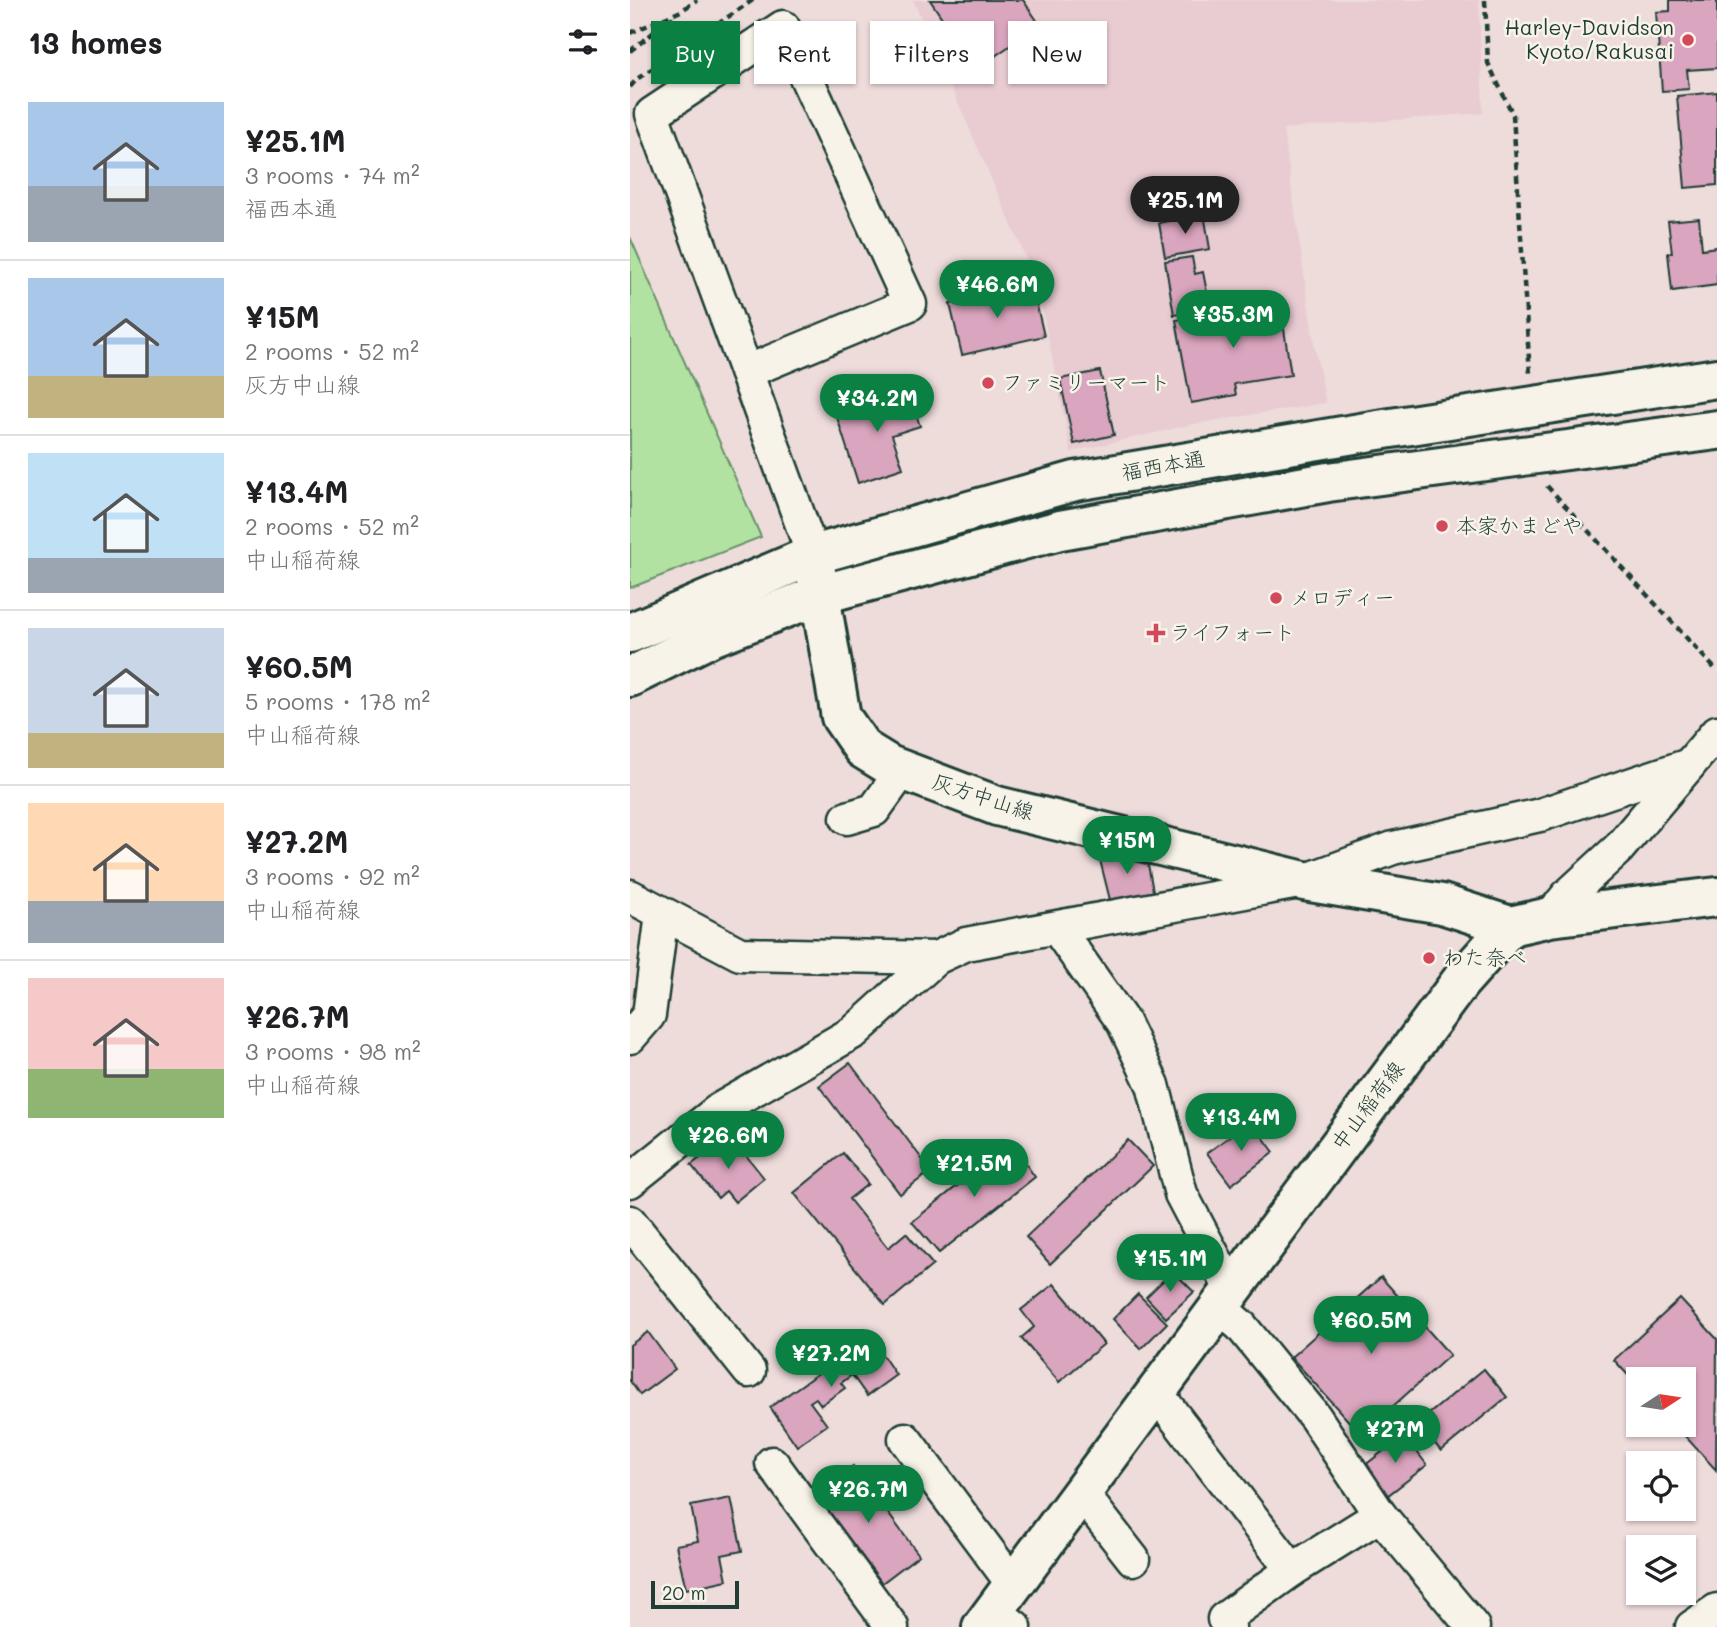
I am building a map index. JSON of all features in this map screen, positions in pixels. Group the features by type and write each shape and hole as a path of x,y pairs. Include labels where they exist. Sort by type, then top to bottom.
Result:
{"main road":[{"name":"福西本通","path":"630,633 813,555 1074,481 1378,430 1717,378"},
{"path":"630,677 711,637 819,595 1060,530 1328,482 1717,430"},
{"name":"灰方中山線","path":"813,555 841,717 863,749 902,771 997,806 1304,881 1442,904 1510,926"},
{"path":"1510,926 1550,916 1717,897"},
{"name":"中山稲荷線","path":"1001,1612 1080,1491 1461,981 1510,926"}],"street":[{"path":"746,372 910,304 783,27 652,114 746,372 813,555"},
{"path":"630,1181 720,1109 854,1032 936,958 966,943 1304,881 1339,865 1394,848 1540,815 1706,749"},
{"path":"1550,916 1568,895 1618,849 1706,749"},
{"path":"847,818 874,810 902,771"},
{"path":"630,896 740,954 936,958"},
{"path":"630,1037 649,1015 662,915"},
{"path":"1057,928 1124,1022 1153,1084 1181,1194 1225,1297 1241,1326 1315,1418 1380,1515 1473,1627"},
{"path":"630,1222 749,1371"},
{"path":"1155,1391 1292,1570"},
{"path":"905,1439 1001,1612"},
{"path":"772,1463 892,1627"},
{"path":"1080,1491 1133,1559"},
{"path":"1229,1627 1224,1619 1292,1570 1380,1515"},
{"path":"1692,1627 1717,1610"}],"path":[{"path":"630,51 641,46 697,0"},
{"path":"630,87 636,79 754,0"},
{"path":"1485,0 1488,63 1513,115 1530,375"},
{"path":"630,33 681,11"},
{"path":"1540,478 1717,671"}],"shaded area":[{"path":"913,0 1479,0 1483,113 1283,129 1314,343 1326,403 1194,424 1071,452 1037,283 950,84 994,84 994,21 922,21"}],"green space":[{"path":"630,237 761,537 630,588"}],"building":[{"path":"930,0 1023,0 1037,21 1008,21 1008,47 994,57 994,21 944,21"},
{"name":"Harley-Davidson Kyoto/Rakusai","path":"1670,0 1717,0 1717,68 1687,70 1689,89 1662,91 1656,12 1670,11"},
{"path":"1717,92 1717,185 1685,188 1677,96"},
{"path":"1204,214 1210,249 1165,257 1159,223"},
{"path":"1699,218 1702,249 1717,247 1717,285 1672,291 1668,253 1672,253 1668,221"},
{"path":"1192,257 1195,274 1203,272 1210,308 1174,315 1165,261"},
{"path":"1032,285 1044,336 962,355 950,304"},
{"path":"1280,303 1291,375 1234,384 1236,395 1191,403 1176,320"},
{"path":"1100,371 1114,435 1074,444 1060,379"},
{"path":"908,390 920,426 892,435 903,468 858,483 836,414"},
{"path":"1145,849 1155,901 1111,904 1098,852"},
{"path":"850,1063 931,1171 900,1194 819,1086"},
{"path":"1251,1121 1274,1152 1231,1185 1207,1153"},
{"path":"733,1139 764,1178 735,1202 726,1191 718,1198 691,1165 713,1148 716,1152"},
{"path":"1128,1140 1153,1166 1050,1264 1026,1237"},
{"path":"1011,1143 1035,1177 939,1253 912,1222"},
{"path":"843,1153 868,1184 849,1199 888,1248 906,1233 933,1265 885,1305 794,1193"},
{"path":"1173,1271 1194,1292 1166,1318 1146,1297"},
{"path":"1381,1277 1450,1355 1361,1435 1291,1357"},
{"path":"1054,1284 1104,1344 1059,1382 1021,1338 1034,1327 1021,1310"},
{"path":"1138,1294 1167,1323 1141,1349 1113,1319"},
{"path":"1680,1299 1717,1339 1716,1470 1686,1437 1696,1437 1696,1367 1626,1367 1626,1373 1614,1360"},
{"path":"648,1332 675,1369 640,1395 630,1381 630,1345"},
{"path":"870,1337 896,1375 867,1396 852,1375 841,1383 845,1388 821,1405 816,1398 810,1402 827,1425 797,1446 770,1407"},
{"path":"1484,1369 1507,1397 1441,1451 1418,1423"},
{"path":"1404,1435 1427,1465 1387,1496 1364,1466"},
{"path":"853,1466 919,1555 882,1583 816,1494"},
{"path":"731,1498 742,1551 722,1555 727,1580 686,1589 676,1545 698,1541 691,1506"}],"place":[{"name":"Harley-Davidson Kyoto/Rakusai","path":"1688,40"},
{"name":"ファミリーマート","path":"988,383"},
{"name":"本家かまどや","path":"1442,526"},
{"name":"メロディー","path":"1276,598"},
{"name":"ライフォート","path":"1156,633"},
{"name":"わた奈べ","path":"1429,958"}]}
